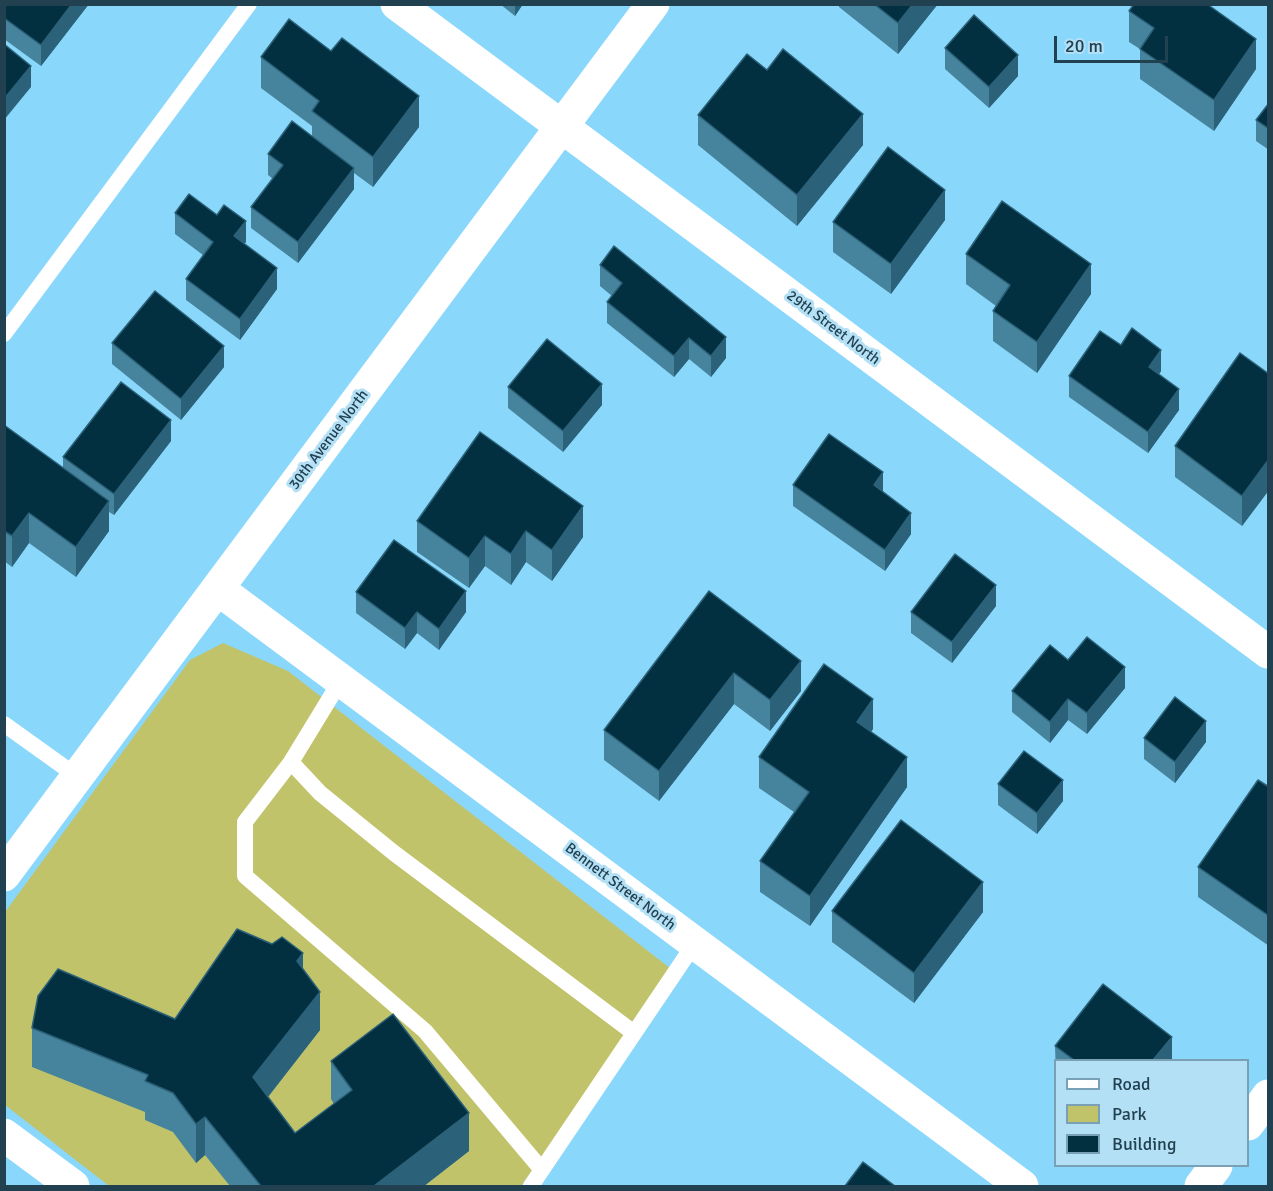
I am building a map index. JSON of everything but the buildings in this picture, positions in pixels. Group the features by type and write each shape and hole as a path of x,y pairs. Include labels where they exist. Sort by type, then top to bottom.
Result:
{"street":[{"name":"29th Street North","path":"397,4 1269,652"},
{"name":"30th Avenue North","path":"4,875 653,4"},
{"name":"Bennett Street North","path":"218,589 1022,1186"},
{"path":"1249,1123 1269,1096"},
{"path":"4,1135 55,1181"},
{"path":"1201,1186 1215,1167"}],"lane":[{"path":"4,334 249,4"},
{"path":"341,680 291,762 245,822 246,876 425,1031 542,1170"},
{"path":"4,724 78,777"},
{"path":"291,762 320,793 394,853 634,1033"},
{"path":"531,1186 695,943"}],"green space":[{"path":"223,643 288,671 675,972 521,1186 109,1186 5,1105 5,912 190,660"}]}
